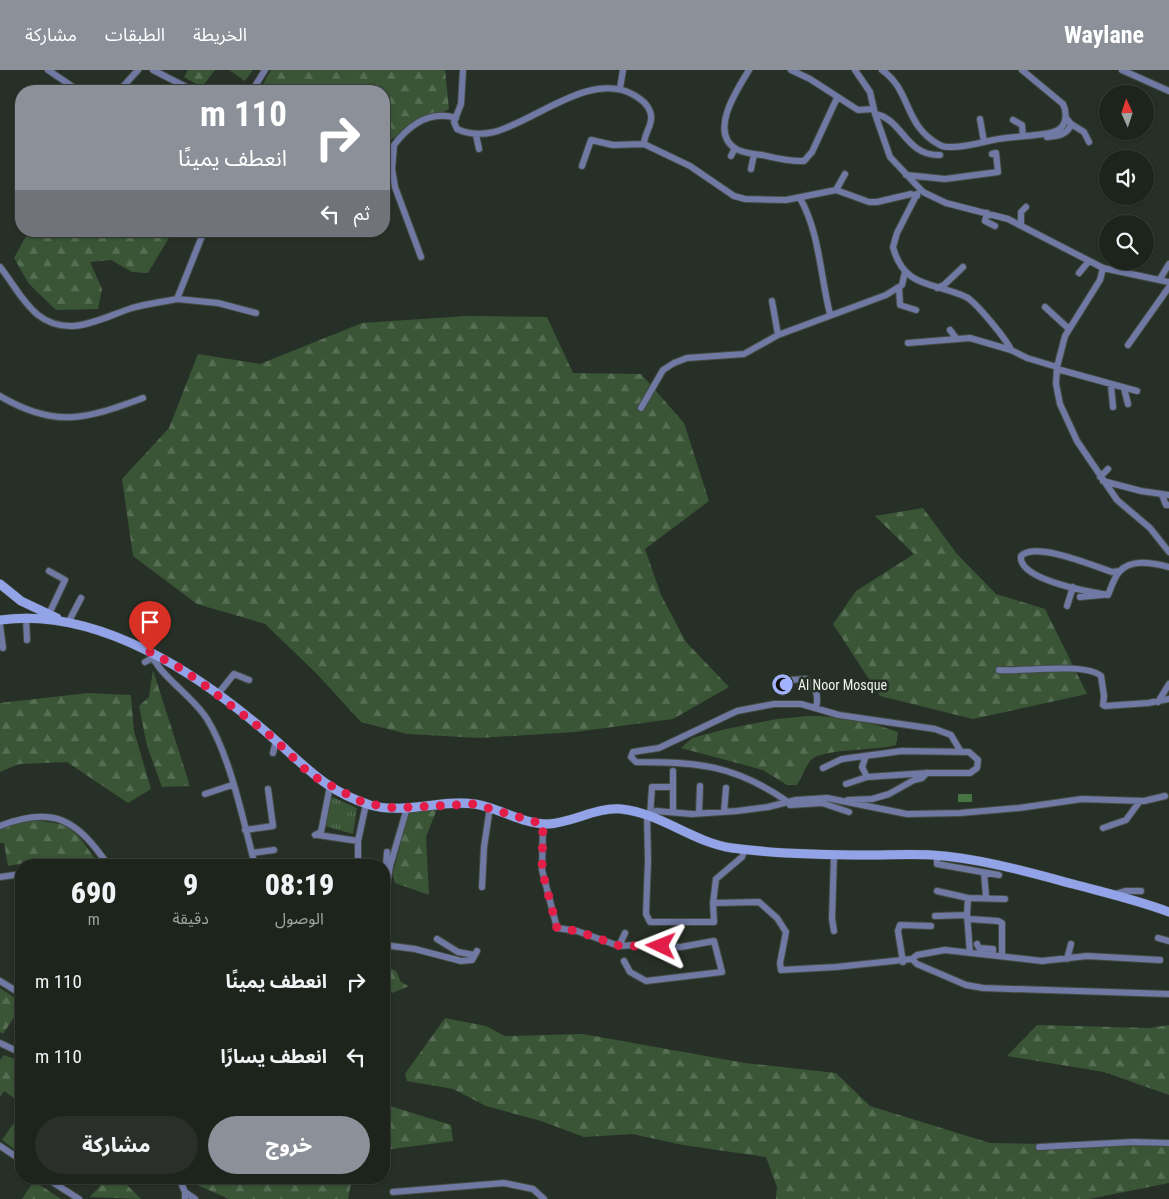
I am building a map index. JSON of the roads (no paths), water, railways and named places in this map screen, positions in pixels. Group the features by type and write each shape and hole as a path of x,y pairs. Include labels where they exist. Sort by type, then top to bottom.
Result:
{"main road":[{"path":"0,584 21,601 67,623"},
{"path":"21,601 23,617"},
{"path":"0,620 23,617 67,623 119,637 151,655 180,668 276,741 311,775 366,804 384,808 467,804 490,807 543,824 563,822 592,810 624,810 651,816 711,844 745,849 834,855 937,855 1033,873 1115,894 1169,912"}],"street":[{"path":"48,70 69,85"},
{"path":"124,85 138,70"},
{"path":"153,70 182,85"},
{"path":"256,85 265,70"},
{"path":"464,70 461,104 454,122 457,129 476,135 503,129 584,93 620,88 642,100 649,111 651,121 644,144"},
{"path":"620,88 623,70"},
{"path":"749,70 733,95 726,119 724,132 735,148 754,154 798,162 808,158 836,98"},
{"path":"791,70 810,79 836,98 858,110 874,111 882,115 921,153 940,156"},
{"path":"854,70 870,92 874,111 887,150 918,192 946,203 987,213 1021,225 1099,266"},
{"path":"882,70 898,83 912,120 928,138 949,148 1013,136 1060,130 1066,118 1066,110 1063,104 1022,70"},
{"path":"1122,70 1136,73 1169,91"},
{"path":"421,257 395,188 392,169 394,145 419,121 439,114 456,118"},
{"path":"1066,118 1071,124 1084,132 1089,142"},
{"path":"980,119 984,142"},
{"path":"1013,120 1022,125 1023,136"},
{"path":"1013,136 1016,140 1056,137 1064,134 1071,124"},
{"path":"476,135 479,149"},
{"path":"582,166 592,140 612,145 644,144 678,160 734,196 773,201 800,198 836,190 869,202 877,202 918,192"},
{"path":"731,156 735,148"},
{"path":"905,174 945,179 998,172 996,153 992,154"},
{"path":"752,169 754,154"},
{"path":"836,190 845,174"},
{"path":"918,192 897,233 893,247 905,272 916,280 972,300 1007,341 1011,350"},
{"path":"800,198 809,217 821,261 830,314"},
{"path":"1021,225 1021,212 1026,207"},
{"path":"987,213 985,221 995,226"},
{"path":"177,299 202,237"},
{"path":"1079,273 1089,261"},
{"path":"1160,279 1169,264"},
{"path":"937,288 944,285 963,267"},
{"path":"0,268 21,297 35,312 50,321 66,326 91,324 135,308 177,299 218,303 256,313"},
{"path":"1103,270 1100,280 1069,329 1057,368 1058,394 1063,414 1077,441 1116,500 1156,534 1169,552"},
{"path":"1114,270 1169,282"},
{"path":"641,408 663,370 674,363 688,358 744,354 778,335 830,314 886,295 899,287 904,280 905,272"},
{"path":"899,287 900,305 916,310"},
{"path":"1128,345 1169,287"},
{"path":"772,302 778,335"},
{"path":"1045,308 1069,329"},
{"path":"950,330 956,338"},
{"path":"908,343 956,338 977,339 1057,368 1137,392"},
{"path":"1111,385 1113,407"},
{"path":"1124,388 1128,404"},
{"path":"0,396 38,414 78,418 99,414 143,398"},
{"path":"1102,479 1108,469"},
{"path":"1102,479 1166,495 1166,505 1169,505"},
{"path":"1106,594 1073,587 1027,572 1021,561 1022,556 1029,551 1046,552 1112,572 1120,571 1137,562 1169,567"},
{"path":"49,571 65,580 49,614"},
{"path":"1080,596 1097,597 1108,595 1120,571"},
{"path":"1067,606 1073,587"},
{"path":"67,623 81,598"},
{"path":"23,617 27,640"},
{"path":"0,625 3,648"},
{"path":"145,662 151,655 154,662 189,696 206,718 216,738 232,785 254,859"},
{"path":"1000,670 1031,671 1068,668 1092,670 1101,676 1104,696 1103,705 1105,706 1158,702 1169,699"},
{"path":"217,695 234,674 249,680"},
{"path":"789,680 806,679 814,686 818,697 816,708"},
{"path":"1158,702 1169,684"},
{"path":"849,812 822,803 786,803 756,781 719,768 688,763 636,762 631,757 633,752 659,748 737,711 774,704 800,704 839,715 935,729 951,735 961,752"},
{"path":"273,753 276,741"},
{"path":"823,768 842,759 902,750 961,752 976,756 978,764 974,772 970,773 927,773 866,777 846,784"},
{"path":"866,756 862,767 866,777"},
{"path":"673,771 673,811"},
{"path":"842,800 872,799 889,794 914,780 922,778 927,773"},
{"path":"205,794 232,785"},
{"path":"330,786 321,832 317,835 358,841"},
{"path":"699,813 700,786"},
{"path":"673,787 652,787 646,914 650,922 714,922 713,903 716,879 742,856 745,849"},
{"path":"246,832 273,826 268,788"},
{"path":"724,812 726,788"},
{"path":"651,816 656,811 724,812 758,809 786,803 827,798 907,814 987,812 1082,799 1140,802 1165,796"},
{"path":"1103,828 1126,820 1140,802"},
{"path":"358,859 358,841 366,804"},
{"path":"482,887 484,839 490,807"},
{"path":"390,866 407,808"},
{"path":"0,826 36,816 61,818 83,832 103,859"},
{"path":"543,824 542,870 557,928 577,931 620,946 635,944 681,947 714,941 722,972 646,981 630,972 624,961"},
{"path":"246,832 272,832"},
{"path":"252,853 274,850"},
{"path":"386,859 387,852"},
{"path":"834,855 832,918 834,930"},
{"path":"937,855 937,864 998,875"},
{"path":"984,873 986,896"},
{"path":"0,877 15,875"},
{"path":"937,891 968,898 1005,899"},
{"path":"1115,894 1125,891 1141,891"},
{"path":"968,898 970,953"},
{"path":"713,903 759,902 777,918 786,932 780,963 781,970 903,962 917,955 936,951 1042,961 1087,956 1160,960"},
{"path":"935,916 968,917 1002,923 1002,956"},
{"path":"903,962 898,931 900,926 931,926"},
{"path":"620,946 625,933"},
{"path":"1158,938 1169,941"},
{"path":"390,945 415,949 461,961 472,960 476,953 458,952 437,939"},
{"path":"977,944 979,948 993,949 994,955"},
{"path":"1067,959 1071,944"},
{"path":"912,959 917,964 966,985 983,988 1169,994"},
{"path":"0,981 15,990"},
{"path":"0,1043 15,1050"},
{"path":"1040,1147 1133,1142 1169,1144"},
{"path":"0,1146 15,1156"},
{"path":"55,1184 79,1199"},
{"path":"181,1184 185,1196 195,1199"},
{"path":"393,1192 504,1184 533,1189 544,1199"}],"place":[{"name":"Al Noor Mosque","path":"782,685"}]}
